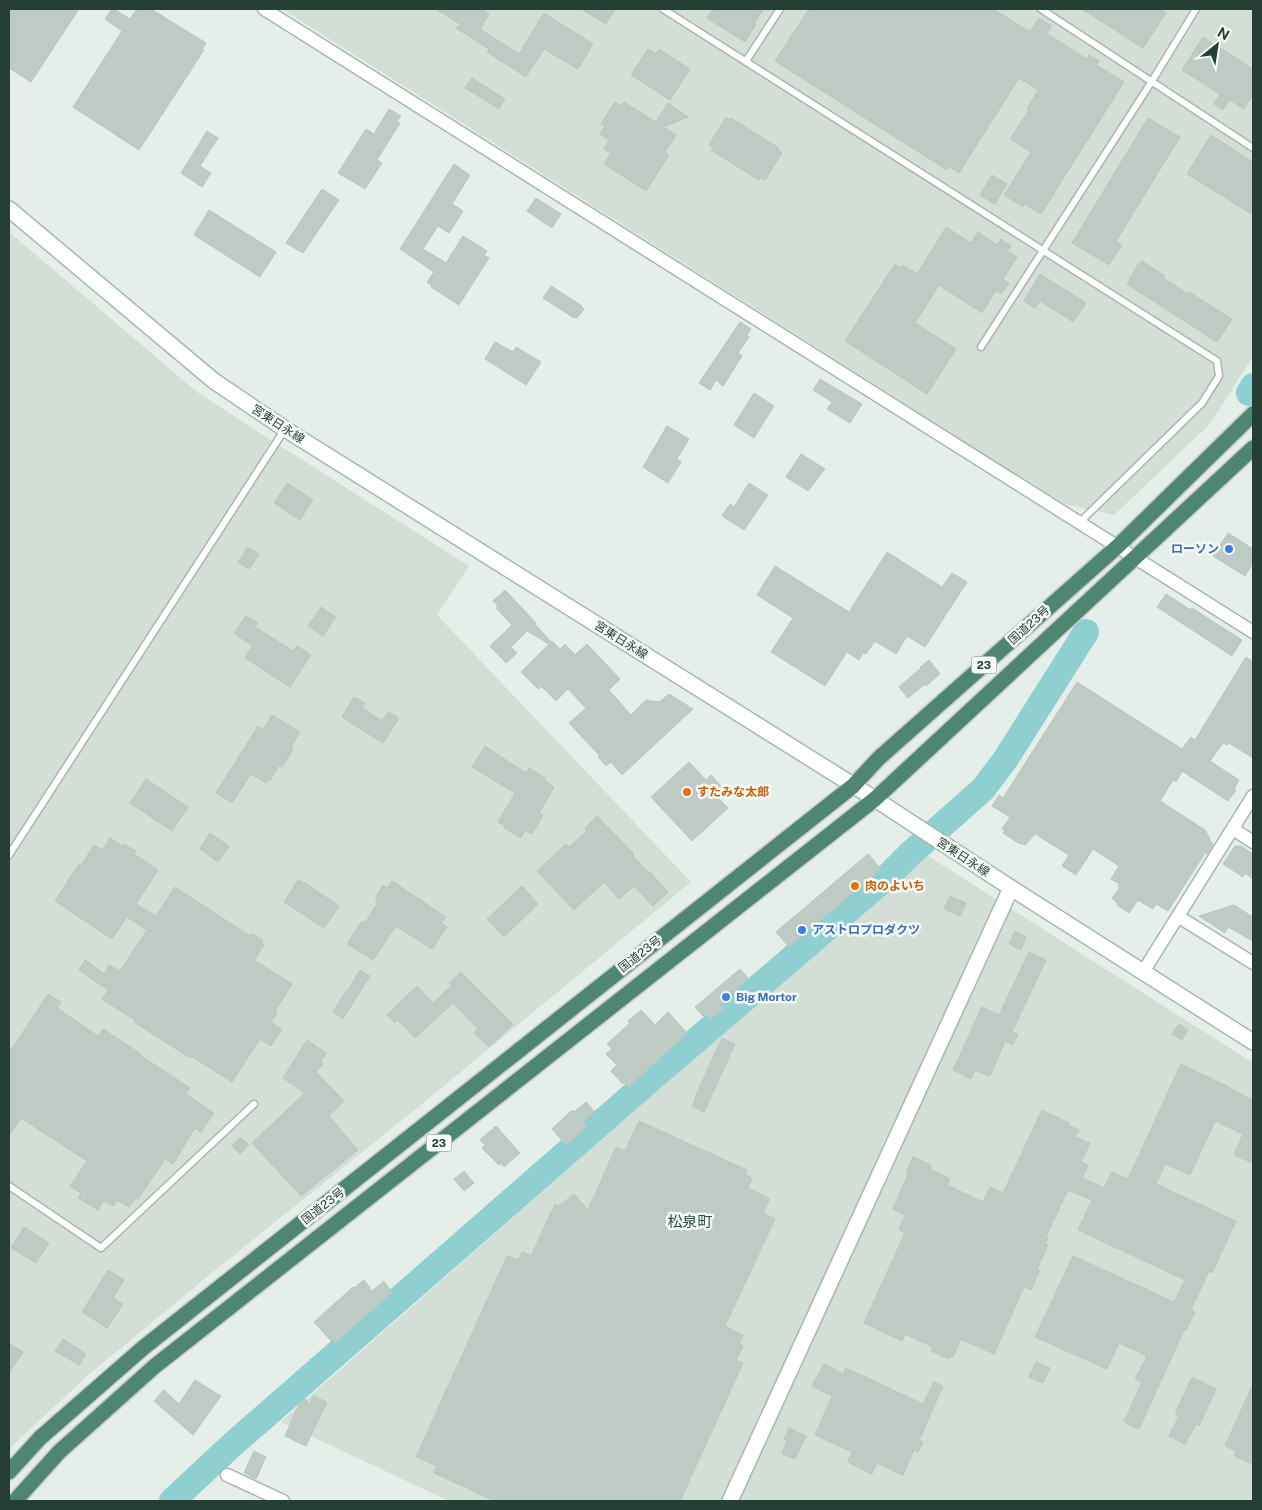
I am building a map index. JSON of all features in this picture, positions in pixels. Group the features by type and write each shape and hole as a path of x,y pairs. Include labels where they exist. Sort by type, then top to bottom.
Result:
{"highway":[{"name":"国道23号","path":"9,1472 40,1438 143,1348 853,786 879,758 1118,546 1253,414"},
{"name":"国道23号","path":"15,1501 59,1452 155,1366 875,799 1253,448"}],"main road":[{"name":"宮東日永線","path":"9,209 214,382 284,429 875,799 1010,888 1253,1042"},
{"path":"730,1501 1010,888"}],"street":[{"path":"264,9 1253,632"},
{"path":"1143,972 1253,796"},
{"path":"1233,829 1253,842"},
{"path":"1179,917 1253,963"},
{"path":"227,1475 283,1501"}],"lane":[{"path":"663,9 1217,361 1219,376 1202,403 1080,522"},
{"path":"746,61 780,9"},
{"path":"1041,9 1253,148"},
{"path":"981,346 1152,81 1196,9"},
{"path":"9,855 284,429"},
{"path":"9,1186 101,1248 254,1104"}],"shaded area":[{"path":"282,9 1253,9 1253,356 1210,424 1114,515 1064,504"},
{"path":"9,232 197,392 469,566 437,615 691,882 417,1108 88,1375 9,1449"},
{"path":"925,854 1253,1063 1253,1501 449,1501 281,1422"}],"building":[{"path":"9,9 79,9 31,82 9,68"},
{"path":"112,9 130,19 137,9 151,9 206,43 202,49 204,50 139,150 73,107 122,31 105,19"},
{"path":"436,9 482,9 489,14 480,29 519,54 544,13 593,44 578,69 544,49 526,77 487,52 489,49 456,28 460,24"},
{"path":"581,9 615,9 606,24"},
{"path":"713,9 764,9 754,23 756,24 745,42 707,18"},
{"path":"809,9 993,9 1030,32 1039,18 1051,26 1047,34 1087,59 1089,55 1099,61 1096,65 1124,82 1041,214 1025,204 1023,207 1004,195 1031,152 1010,139 1029,110 1027,109 1038,90 1019,78 959,173 949,166 947,170 775,61"},
{"path":"1082,9 1159,9 1166,13 1143,48"},
{"path":"1203,37 1253,69 1253,95 1244,109 1230,100 1223,110 1214,104 1220,94 1182,70"},
{"path":"648,49 656,54 659,49 690,69 670,100 631,75"},
{"path":"472,78 505,99 499,109 465,88"},
{"path":"615,102 621,106 624,102 656,122 668,103 688,117 663,127 676,135 665,152 669,155 646,191 604,164 611,153 604,149 609,140 600,134 605,126 601,124"},
{"path":"389,109 401,116 397,121 400,123 377,160 382,163 365,189 338,173 366,129 374,134"},
{"path":"726,117 730,120 731,118 779,148 778,150 782,153 765,180 761,178 759,180 711,150 713,147 709,145"},
{"path":"1148,118 1180,137 1116,241 1122,245 1109,265 1072,243"},
{"path":"207,131 218,138 200,166 211,173 202,187 181,173"},
{"path":"1211,135 1253,162 1253,215 1187,174"},
{"path":"454,164 470,175 452,204 463,211 449,233 438,226 423,249 446,263 463,236 487,251 484,255 489,258 459,305 431,287 427,282 434,272 400,249"},
{"path":"992,175 1007,184 995,204 980,195"},
{"path":"322,189 339,200 303,253 286,243"},
{"path":"536,198 561,214 552,228 527,211"},
{"path":"209,210 276,252 260,277 194,235"},
{"path":"946,227 971,243 978,232 997,245 1001,239 1011,246 1007,251 1017,257 1003,279 1009,283 1001,294 996,290 982,313 939,285 915,323 956,349 927,394 845,341 895,264 901,268 903,265 917,274"},
{"path":"1142,261 1165,276 1163,278 1232,319 1217,342 1127,284"},
{"path":"1040,274 1086,303 1073,322 1040,301 1035,308 1024,301"},
{"path":"551,286 582,306 584,309 577,318 574,318 543,298"},
{"path":"740,322 751,329 747,335 749,337 738,353 742,356 723,386 716,380 710,390 699,383"},
{"path":"495,342 513,352 516,347 541,362 526,385 485,359"},
{"path":"820,379 862,404 850,423 827,409 832,402 813,390"},
{"path":"754,393 774,406 754,438 734,425"},
{"path":"667,426 689,439 677,459 681,462 668,483 643,467"},
{"path":"801,454 825,469 808,491 786,477"},
{"path":"287,483 313,500 300,520 274,503"},
{"path":"749,483 768,495 744,530 722,516 730,504 734,507"},
{"path":"1228,533 1253,549 1253,563 1245,576 1213,556"},
{"path":"248,547 259,554 249,569 238,562"},
{"path":"887,552 942,587 952,573 967,582 925,647 907,636 896,654 875,641 859,660 847,652 825,686 771,652 793,618 757,595 775,566 849,612"},
{"path":"505,590 551,642 560,649 565,644 575,655 587,644 620,679 609,690 631,715 646,700 659,702 669,694 693,709 622,775 611,762 606,766 598,757 600,756 569,723 586,708 568,689 556,701 541,686 538,689 521,672 549,644 527,631 511,647 517,653 506,663 490,646 512,625 496,608 498,606 493,601"},
{"path":"1166,594 1242,640 1232,656 1157,607"},
{"path":"321,607 336,617 323,636 308,626"},
{"path":"246,616 258,623 255,627 293,651 297,646 311,655 290,687 245,658 252,646 234,633"},
{"path":"1246,657 1253,662 1253,758 1229,743 1227,745 1223,743 1210,761 1239,780 1234,789 1236,790 1228,801 1182,771 1176,782 1173,780 1160,801 1205,830 1213,845 1207,854 1205,853 1168,911 1156,904 1153,909 1138,900 1129,913 1117,905 1112,898 1120,887 1118,886 1119,884 1111,879 1119,866 1093,849 1076,875 1062,866 1069,855 1035,834 1025,845 1020,844 1003,833 1005,830 1002,829 1010,817 992,806 999,795 1003,798 1077,682 1182,749 1191,737 1195,740"},
{"path":"929,660 940,674 908,698 899,687"},
{"path":"354,697 365,703 362,708 382,721 388,712 399,718 383,743 342,717"},
{"path":"272,715 300,732 291,747 293,749 282,767 279,765 270,781 268,780 266,783 251,774 232,803 216,793 258,726 263,730"},
{"path":"485,746 526,773 529,768 545,778 544,780 554,787 539,813 543,815 532,834 525,830 521,838 498,822 515,793 472,767"},
{"path":"689,762 706,780 711,775 722,787 714,794 728,808 692,841 651,797"},
{"path":"146,779 188,807 172,831 130,803"},
{"path":"597,816 668,892 653,906 634,886 619,899 604,882 574,910 537,871 566,844 569,847 587,831 585,828"},
{"path":"210,833 229,846 218,862 200,849"},
{"path":"110,838 122,846 124,844 136,851 134,854 158,870 136,904 156,916 175,887 250,936 252,934 263,940 261,943 264,945 254,960 292,984 275,1011 277,1013 271,1022 282,1029 271,1046 260,1039 232,1082 191,1056 190,1058 102,999 108,990 79,970 85,960 104,974 109,965 120,971 147,930 127,917 112,939 55,901 94,845 102,850"},
{"path":"1235,846 1241,846 1253,854 1253,879 1245,873 1243,877 1223,864"},
{"path":"868,854 881,869 789,947 776,932"},
{"path":"298,880 339,906 324,928 284,902"},
{"path":"392,881 446,917 441,923 447,927 432,949 396,926 373,960 347,944 362,921 365,923 378,902 375,899 383,885 387,888"},
{"path":"522,886 538,904 504,937 487,919"},
{"path":"950,896 966,903 960,916 944,909"},
{"path":"1234,905 1253,917 1253,941 1228,927 1225,933 1199,916"},
{"path":"1015,931 1026,937 1021,950 1009,944"},
{"path":"1029,952 1046,960 1012,1032 1018,1034 1013,1045 1005,1041 990,1076 975,1070 971,1079 953,1070 982,1007 999,1015"},
{"path":"740,969 748,978 720,1004 724,1008 711,1019 706,1014 703,1016 695,1007"},
{"path":"360,970 370,976 343,1019 333,1012"},
{"path":"461,972 513,1024 489,1047 474,1033 478,1029 453,1003 415,1038 398,1020 395,1023 387,1015 417,986 433,1003 452,985 449,983"},
{"path":"48,994 61,1002 57,1008 98,1036 103,1029 190,1088 186,1094 214,1113 201,1132 195,1128 173,1164 165,1159 138,1199 136,1198 129,1207 117,1200 113,1206 104,1200 98,1210 78,1198 81,1193 70,1186 87,1161 21,1118 9,1136 9,1053"},
{"path":"641,1010 655,1025 668,1012 687,1033 629,1087 624,1082 623,1084 611,1071 617,1065 606,1054 612,1049 607,1044"},
{"path":"1179,1024 1188,1030 1182,1040 1172,1034"},
{"path":"722,1038 735,1044 704,1112 692,1106"},
{"path":"307,1040 326,1053 321,1061 323,1064 316,1072 344,1101 329,1116 358,1150 301,1196 252,1143 305,1093 283,1078"},
{"path":"1181,1064 1253,1100 1253,1163 1234,1155 1243,1134 1215,1121 1190,1175 1165,1164 1156,1184 1236,1221 1212,1273 1209,1271 1191,1310 1195,1312 1186,1330 1184,1330 1139,1429 1124,1422 1142,1382 1135,1379 1147,1356 1119,1343 1107,1369 1035,1337 1073,1256 1174,1302 1185,1280 1078,1230 1092,1200 1068,1190 1046,1236 1048,1238 1045,1244 1048,1245 1037,1269 1040,1270 1031,1290 1024,1287 994,1354 961,1339 953,1357 950,1356 949,1359 931,1351 933,1347 905,1334 902,1341 864,1323 905,1233 899,1230 905,1215 893,1209 913,1157 931,1165 930,1169 950,1179 947,1185 983,1202 990,1187 1003,1193 1042,1110 1069,1123 1068,1125 1079,1130 1075,1137 1090,1143 1081,1162 1088,1165 1082,1178 1104,1188 1112,1172 1128,1179"},
{"path":"586,1102 595,1112 583,1122 587,1127 566,1145 552,1129 572,1110 574,1112"},
{"path":"639,1121 747,1170 745,1174 752,1178 748,1188 770,1199 763,1213 775,1219 725,1326 743,1335 739,1344 743,1346 736,1360 743,1363 680,1501 495,1501 434,1473 437,1466 416,1457 507,1256 518,1260 522,1252 531,1256 555,1204 559,1206 574,1194 588,1210 616,1147 625,1151"},
{"path":"496,1126 520,1153 504,1167 501,1163 499,1165 482,1148 485,1145 480,1140"},
{"path":"240,1137 249,1145 240,1154 232,1146"},
{"path":"464,1171 474,1183 464,1191 454,1179"},
{"path":"24,1227 49,1243 36,1263 11,1248"},
{"path":"108,1270 124,1280 113,1298 123,1304 107,1328 82,1312"},
{"path":"364,1280 372,1291 384,1281 392,1293 335,1343 333,1339 331,1341 314,1322 353,1287"},
{"path":"63,1339 86,1354 79,1365 55,1351"},
{"path":"9,1343 23,1352 9,1373"},
{"path":"1036,1362 1050,1368 1043,1383 1029,1377"},
{"path":"824,1364 843,1374 846,1368 923,1404 934,1382 943,1386 919,1440 923,1442 918,1452 914,1450 903,1475 877,1463 872,1474 848,1462 852,1452 815,1435 832,1396 812,1386"},
{"path":"1192,1377 1216,1389 1199,1426 1196,1424 1185,1444 1169,1436 1179,1416 1175,1414"},
{"path":"195,1380 221,1396 193,1435 154,1401 164,1390 179,1404"},
{"path":"1253,1384 1253,1464 1234,1456 1236,1451 1225,1446"},
{"path":"313,1396 327,1402 306,1446 285,1436 299,1404 305,1399 310,1404"},
{"path":"789,1428 806,1436 795,1459 782,1454 787,1441 784,1439"},
{"path":"254,1451 266,1457 256,1479 244,1473"}],"waterway":[{"path":"1249,393 1253,386"},
{"path":"172,1501 233,1444 651,1079 888,876 983,789 1005,760 1086,632"}],"place":[{"name":"ローソン","path":"1229,549"},
{"name":"すたみな太郎","path":"687,792"},
{"name":"肉のよいち","path":"855,886"},
{"name":"アストロプロダクツ","path":"802,930"},
{"name":"Big Mortor","path":"726,997"}],"district":[{"name":"松泉町","path":"690,1222"}]}
